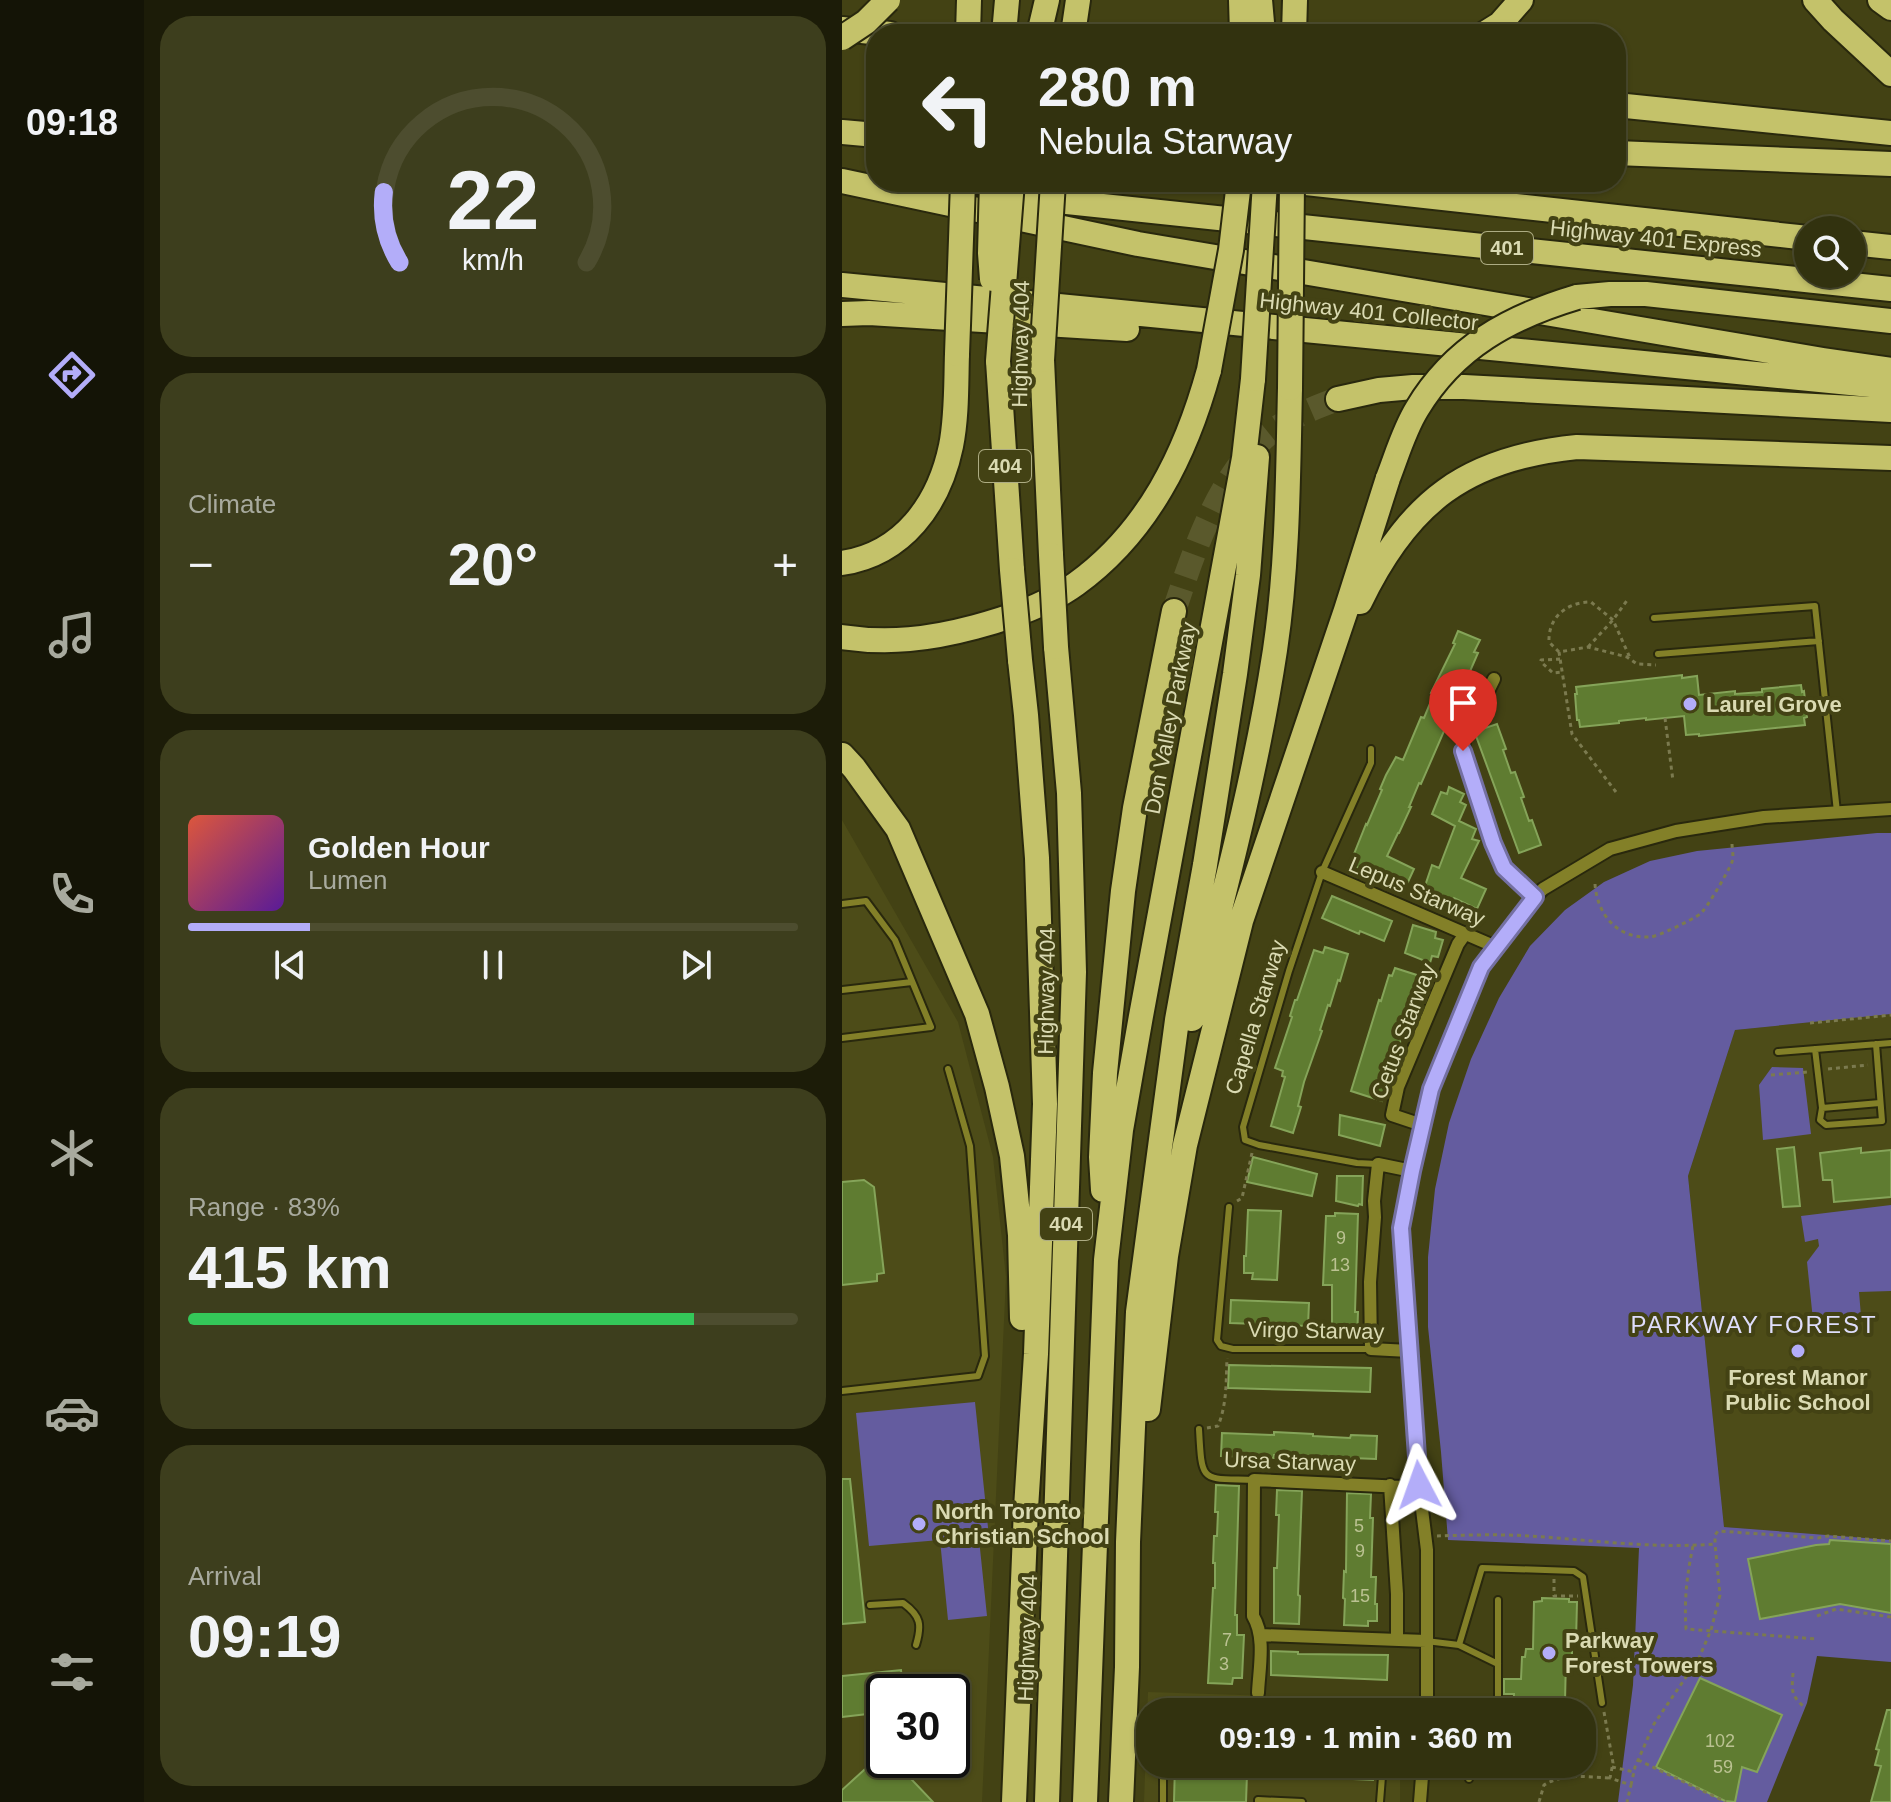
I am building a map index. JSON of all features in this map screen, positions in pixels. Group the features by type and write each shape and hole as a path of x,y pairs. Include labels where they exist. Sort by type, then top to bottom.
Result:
{"highway":[{"path":"842,38 866,22 888,0"},
{"path":"968,24 969,0"},
{"path":"1005,24 1007,0"},
{"path":"1041,24 1047,0"},
{"path":"1294,24 1295,0"},
{"path":"1500,24 1521,0"},
{"path":"1804,0 1833,20"},
{"path":"1815,0 1891,74"},
{"path":"1880,0 1891,8"},
{"path":"1075,24 1078,2"},
{"path":"1245,24 1251,3"},
{"path":"1251,3 1259,24"},
{"path":"842,29 866,32"},
{"path":"1626,106 1891,133"},
{"path":"842,124 866,125"},
{"path":"842,132 866,134"},
{"path":"1626,153 1891,164"},
{"path":"842,180 866,185"},
{"name":"Highway 401 Express","path":"842,180 866,182"},
{"path":"898,192 1138,244 1891,370"},
{"path":"842,563 859,561 880,552 911,528 923,514 945,472 955,416 963,192"},
{"name":"Highway 401 Express","path":"967,192 1891,289"},
{"path":"992,192 990,253 998,361"},
{"path":"998,361 1011,192"},
{"name":"Highway 404","path":"1047,1802 1074,972 1069,793 1056,647 1042,360 1052,192"},
{"path":"842,637 890,642 958,632 995,622 1074,586 1106,559 1136,527 1174,466 1197,414 1209,370 1231,250 1238,192"},
{"name":"Don Valley Parkway","path":"1106,1260 1121,1130 1244,458 1253,379 1264,192"},
{"path":"1160,1146 1246,802 1275,647 1285,562 1295,192"},
{"name":"Highway 401 Express","path":"1387,192 1794,236"},
{"path":"1866,244 1891,247"},
{"name":"Highway 401 Collector","path":"842,285 1891,387"},
{"path":"1127,1667 1148,1411 1166,1256 1185,1145 1241,921 1388,478 1416,409 1439,378 1483,338 1543,307 1577,297 1646,294 1891,321"},
{"path":"842,314 1151,330 1346,335"},
{"name":"Highway 404","path":"998,361 1037,858 1045,1104 1014,1802"},
{"path":"1121,1802 1138,1312 1177,1020 1222,765 1248,575 1258,461 1253,379"},
{"path":"1338,399 1391,389 1464,387 1891,410"},
{"path":"1315,702 1362,598 1391,545 1441,494 1488,467 1536,453 1577,447 1891,458"},
{"path":"1085,1798 1106,1260 1101,1157 1105,1073 1123,891 1135,808 1174,611"},
{"path":"842,623 913,633 958,632"},
{"path":"842,755 898,829 977,1014 997,1087 1012,1156 1020,1235 1026,1508"},
{"path":"842,779 910,871 940,925"}],"street":[{"path":"1494,679 1464,740 1463,751 1504,868 1535,897"},
{"path":"1427,1698 1427,1550 1419,1485 1401,1228 1431,1089 1481,967 1543,889 1610,849 1676,831 1764,817 1891,809"},
{"name":"Lepus Starway","path":"1322,872 1496,947"},
{"name":"Cetus Starway","path":"1422,1125 1392,1115 1398,1087 1458,944 1465,934"},
{"path":"1371,1349 1370,1282 1378,1164"},
{"name":"Capella Starway","path":"1378,1164 1412,1171"},
{"name":"Virgo Starway","path":"1371,1349 1409,1351"},
{"path":"1254,1480 1253,1616 1260,1635 1258,1693"},
{"name":"Ursa Starway","path":"1254,1480 1403,1487 1419,1485"},
{"path":"1390,1485 1397,1640"},
{"path":"1260,1635 1426,1641"},
{"path":"1420,1802 1422,1778"}],"lane":[{"path":"1654,618 1815,606 1837,812"},
{"path":"1658,654 1819,641"},
{"name":"Capella Starway","path":"1371,749 1371,763 1322,872 1243,1127 1245,1140 1259,1145 1378,1164"},
{"path":"842,904 866,901 895,940 931,1027 842,1038"},
{"path":"842,990 912,982"},
{"path":"1778,1052 1891,1043"},
{"path":"1815,1049 1822,1108 1820,1120 1826,1125 1882,1121 1876,1044"},
{"path":"842,1391 978,1376 985,1356 970,1146 948,1069"},
{"path":"1822,1108 1880,1103"},
{"name":"Virgo Starway","path":"1229,1207 1217,1340 1221,1346 1233,1349 1371,1349"},
{"name":"Ursa Starway","path":"1199,1429 1201,1463 1205,1474 1212,1479 1254,1480"},
{"path":"1459,1645 1482,1568 1574,1571 1583,1577 1602,1703"},
{"path":"1498,1600 1498,1698"},
{"path":"870,1605 903,1603 915,1612 920,1630 916,1645"},
{"path":"1426,1641 1459,1645 1498,1664"},
{"path":"1163,1778 1163,1802"},
{"path":"1380,1802 1382,1778"},
{"path":"1258,1802 1302,1802"}],"path":[{"path":"1588,647 1628,599"},
{"path":"1616,792 1572,734 1559,652 1549,642 1549,632 1555,618 1577,603 1591,602 1613,620 1631,660"},
{"path":"1559,652 1588,647 1627,657 1637,664 1659,666 1658,654"},
{"path":"1560,659 1541,662 1553,673 1563,672"},
{"path":"1806,710 1816,709"},
{"path":"1665,718 1673,781"},
{"path":"1595,884 1600,908 1609,922 1626,934 1652,938 1703,913 1734,859 1732,844"},
{"path":"1810,1023 1891,1015"},
{"path":"1828,1069 1868,1065"},
{"path":"1771,1075 1808,1071"},
{"path":"1229,1207 1242,1198 1253,1149"},
{"path":"1199,1429 1218,1426 1223,1413 1227,1354"},
{"path":"1627,1802 1638,1760 1654,1724 1698,1660 1711,1630 1720,1595 1715,1544 1718,1531 1891,1541"},
{"path":"1425,1536 1525,1535 1662,1546 1715,1544"},
{"path":"1693,1546 1684,1604 1686,1629 1817,1639"},
{"path":"1553,1570 1554,1596 1585,1596"},
{"path":"1817,1616 1836,1609 1891,1617"},
{"path":"1698,1660 1708,1665"},
{"path":"1793,1673 1792,1691 1803,1706"},
{"path":"1602,1703 1609,1735 1610,1778"},
{"path":"1638,1760 1726,1802"},
{"path":"1612,1767 1634,1772"},
{"path":"1539,1802 1544,1785 1553,1779 1577,1776 1610,1778 1631,1785"}],"shaded area":[{"path":"842,820 958,1022 993,1157 1006,1277 982,1802 842,1802"},
{"path":"1891,833 1891,1014 1735,1030 1688,1176 1724,1527 1891,1540 1891,1662 1817,1656 1807,1703 1767,1802 1618,1802 1633,1685 1639,1548 1448,1540 1428,1327 1428,1257 1435,1189 1449,1123 1471,1059 1499,998 1530,946 1565,910 1604,882 1650,861 1697,851"},
{"name":"Forest Manor Public School","path":"1891,1014 1891,1540 1724,1527 1688,1176 1735,1030"},
{"path":"1772,1067 1803,1068 1811,1134 1763,1140 1759,1085"},
{"path":"1891,1205 1891,1291 1859,1292 1861,1316 1813,1320 1807,1262 1819,1246 1818,1239 1805,1242 1801,1216"},
{"path":"975,1402 989,1537 979,1539 987,1616 948,1620 940,1540 869,1546 856,1413"},
{"path":"1148,1692 1338,1698 1148,1698"},
{"path":"1145,1778 1400,1778 1400,1802 1144,1802"}],"building":[{"path":"1458,631 1480,640 1474,652 1478,653 1387,856 1414,869 1408,882 1383,871 1378,883 1356,874 1359,868 1350,864 1386,775 1396,757 1403,760 1421,717 1424,718 1434,694 1431,693 1455,644"},
{"name":"Laurel Grove","path":"1682,675 1682,678 1697,676 1699,695 1762,692 1762,689 1801,685 1807,717 1804,718 1805,725 1699,736 1686,735 1684,716 1580,727 1576,687"},
{"path":"1497,724 1511,773 1515,772 1529,821 1532,820 1541,845 1519,853 1476,736 1479,730"},
{"path":"1449,787 1464,794 1460,802 1466,805 1459,821 1476,829 1472,839 1479,841 1461,878 1486,889 1477,909 1424,889 1432,865 1439,868 1455,826 1432,814 1441,792 1447,794"},
{"path":"1332,896 1392,921 1384,941 1322,918"},
{"path":"1413,925 1436,932 1435,938 1443,940 1438,957 1432,956 1430,963 1405,953"},
{"path":"1325,947 1348,954 1304,1082 1293,1133 1271,1126 1285,1077 1282,1076 1283,1071 1275,1068 1314,950 1323,953"},
{"path":"1395,968 1423,977 1382,1101 1351,1091 1379,1000"},
{"path":"1340,1115 1385,1125 1380,1146 1339,1135"},
{"path":"1794,1147 1800,1206 1783,1207 1777,1149"},
{"path":"1861,1148 1861,1153 1891,1150 1891,1197 1834,1202 1832,1180 1823,1180 1820,1153"},
{"path":"1253,1157 1317,1174 1312,1196 1247,1182"},
{"path":"1337,1176 1363,1176 1362,1205 1336,1201"},
{"path":"864,1180 874,1187 884,1273 877,1274 877,1281 842,1285 842,1182"},
{"path":"1248,1210 1281,1211 1277,1280 1252,1279 1253,1273 1244,1273"},
{"path":"1335,1213 1358,1214 1357,1340 1332,1339 1332,1285 1323,1285 1326,1216 1335,1216"},
{"path":"1231,1300 1309,1303 1308,1326 1230,1323"},
{"path":"1229,1365 1371,1368 1370,1392 1228,1388"},
{"path":"1274,1432 1350,1438 1351,1435 1377,1436 1376,1459 1351,1458 1351,1461 1311,1460 1312,1456 1221,1456 1222,1433 1274,1435"},
{"path":"842,1479 850,1479 865,1622 842,1624"},
{"path":"1216,1485 1239,1486 1235,1615 1237,1635 1244,1635 1242,1678 1233,1678 1232,1684 1208,1683 1215,1588"},
{"path":"1277,1490 1302,1491 1299,1624 1274,1623 1274,1568 1277,1568 1279,1515 1276,1515"},
{"path":"1347,1493 1371,1494 1371,1577 1376,1577 1377,1621 1368,1621 1368,1626 1344,1625"},
{"path":"1830,1540 1891,1544 1891,1613 1840,1604 1760,1619 1748,1559 1829,1544"},
{"name":"Parkway Forest Towers","path":"1542,1598 1577,1602 1576,1642 1572,1642 1572,1658 1566,1658 1565,1698 1514,1698 1514,1694 1504,1694 1504,1679 1521,1679 1522,1657 1525,1657 1526,1649 1533,1649 1534,1602 1542,1601"},
{"path":"1271,1651 1388,1655 1387,1680 1271,1675"},
{"path":"901,1670 901,1674 866,1674 866,1714 842,1717 842,1676"},
{"path":"1700,1678 1782,1715 1757,1772 1742,1767 1735,1802 1725,1801 1656,1767"},
{"path":"1887,1710 1891,1710 1891,1802 1871,1802 1881,1766 1875,1765 1879,1750 1876,1749"},
{"path":"866,1768 866,1778 910,1778 933,1802 842,1802 842,1790"},
{"path":"1175,1778 1247,1778 1246,1802 1174,1802"},
{"path":"1331,1778 1373,1778 1373,1780"}],"tunnel":[{"path":"1174,611 1213,509 1242,461 1260,441 1281,425 1338,399"}],"place":[{"name":"Laurel Grove","path":"1690,704"},
{"name":"Forest Manor Public School","path":"1798,1351"},
{"name":"North Toronto Christian School","path":"919,1524"},
{"name":"Parkway Forest Towers","path":"1549,1653"}],"district":[{"name":"PARKWAY FOREST","path":"1754,1325"}],"route":[{"path":"1419,1485 1401,1228 1412,1171 1431,1089 1481,967 1535,897 1504,868 1463,751"}]}
